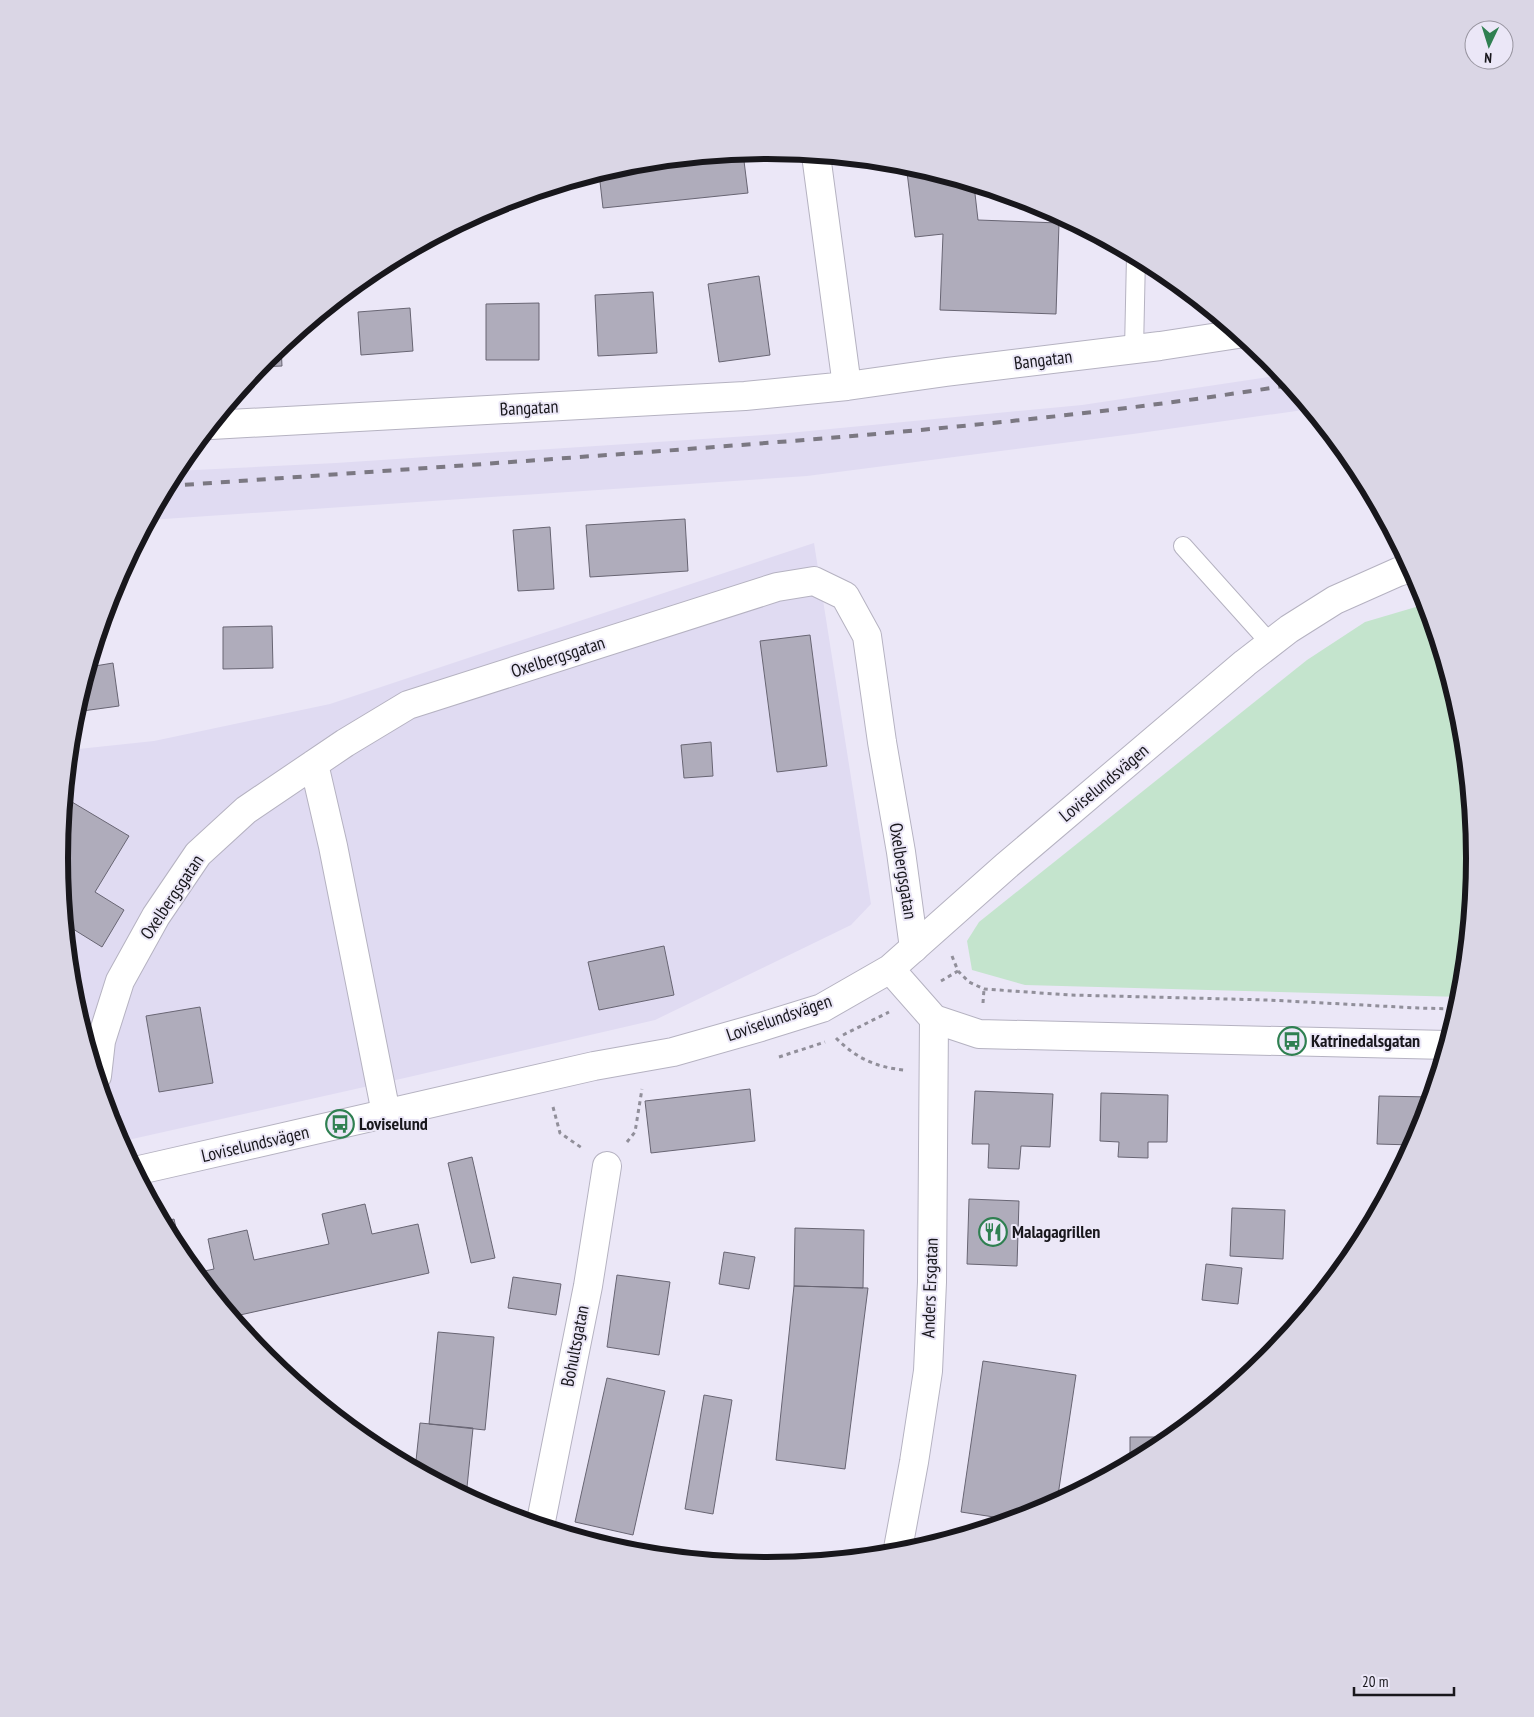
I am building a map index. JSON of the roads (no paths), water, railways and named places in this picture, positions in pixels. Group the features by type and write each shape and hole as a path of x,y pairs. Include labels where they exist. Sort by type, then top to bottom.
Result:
{"street":[{"path":"817,160 847,386"},
{"name":"Bangatan","path":"219,425 745,396 847,386 956,370 1134,350 1230,335"},
{"name":"Loviselundsvägen","path":"141,1170 594,1066 673,1052 822,1008 890,969 1014,859 1245,663 1289,629 1335,600 1404,570"},
{"name":"Oxelbergsgatan","path":"98,1062 101,1041 120,981 156,916 198,854 246,810 345,743 408,705 777,587 814,580 845,596 867,636 914,948"},
{"path":"314,764 333,846 386,1113"},
{"path":"890,969 934,1019 979,1034 1442,1044"},
{"name":"Anders Ersgatan","path":"899,1546 928,1371 932,1282 934,1019"},
{"name":"Bohultsgatan","path":"541,1521 588,1286 607,1166"}],"lane":[{"path":"1134,350 1136,265"},
{"path":"1183,546 1271,644"}],"railway":[{"path":"176,485 889,433 1130,408 1283,386"}],"place":[{"name":"Katrinedalsgatan","path":"1292,1041"},
{"name":"Loviselund","path":"340,1124"},
{"name":"Malagagrillen","path":"993,1232"}]}
